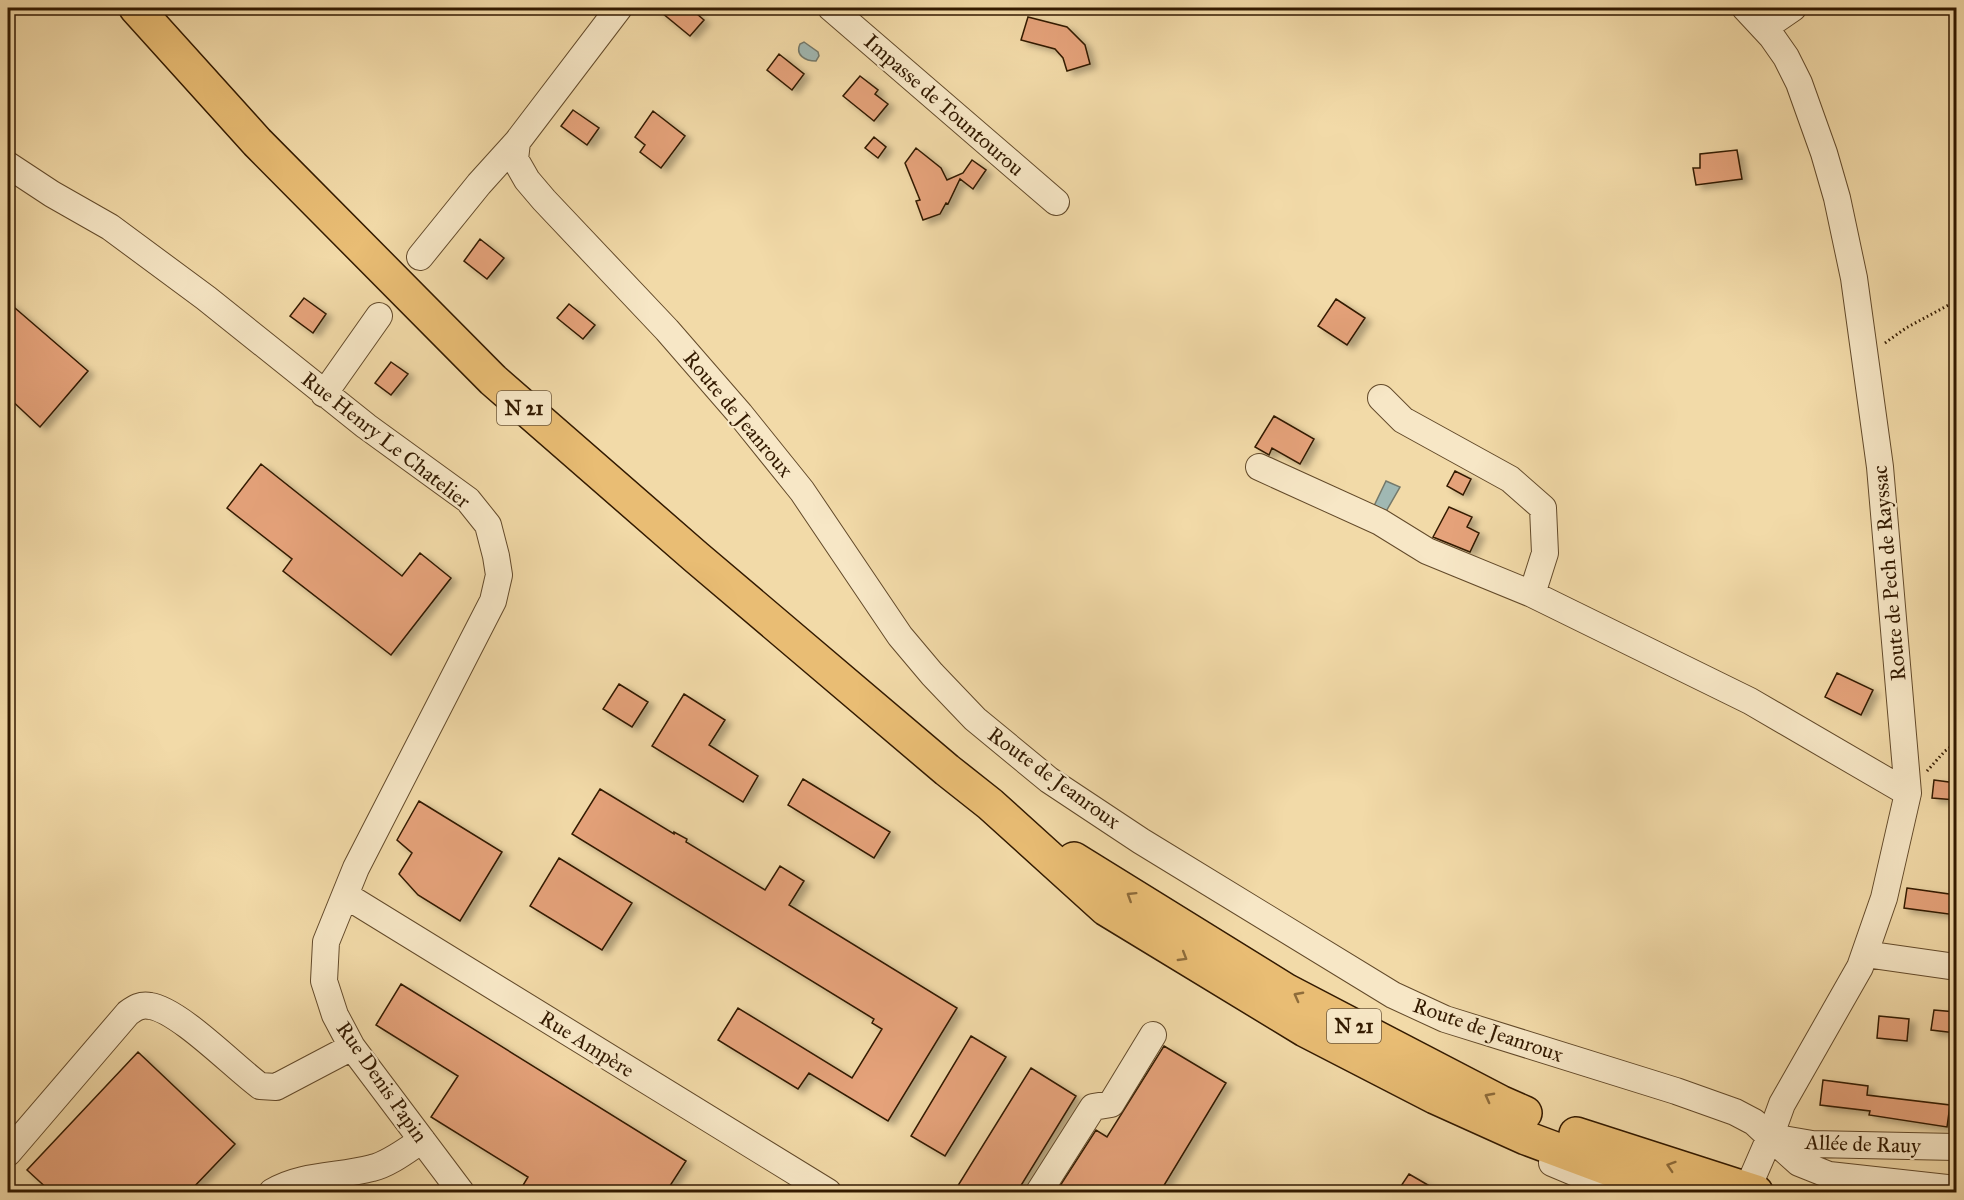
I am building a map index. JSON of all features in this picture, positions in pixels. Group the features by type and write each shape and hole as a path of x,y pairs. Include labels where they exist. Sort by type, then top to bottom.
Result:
{"main road":[{"name":"N 21","path":"136,8 257,142 493,380 696,557 990,804 1106,909 1305,1030 1382,1071 1526,1138 1671,1192"},
{"name":"N 21","path":"990,804 1128,894 1287,991 1500,1102 1579,1136 1749,1192"}],"street":[{"path":"420,257 479,184 517,142 619,8"},
{"name":"Impasse de Tountourou","path":"831,8 1056,202"},
{"name":"Route de Pech de Rayssac","path":"1745,8 1786,57 1799,83 1837,198 1854,278 1880,467 1908,793 1884,898 1860,968 1782,1104 1770,1137"},
{"path":"1764,28 1793,8"},
{"name":"Route de Jeanroux","path":"517,142 515,159 527,180 667,330 740,414 802,491 900,636 975,720 1049,780 1141,841 1393,995 1445,1019 1676,1091 1734,1112 1754,1122 1799,1163 1829,1175 1956,1189"},
{"name":"Rue Henry Le Chatelier","path":"8,165 52,194 110,227 206,298 324,394 468,500 488,525 499,575 493,601 361,857 345,895"},
{"path":"324,394 379,316"},
{"path":"1381,398 1403,420 1510,479 1543,508 1545,553 1532,594"},
{"path":"1258,467 1380,522 1428,551 1532,594 1750,701 1908,793"},
{"name":"Rue Denis Papin","path":"345,895 326,942 324,981 335,1015 352,1047 461,1192"},
{"name":"Rue Ampère","path":"345,895 828,1192"},
{"path":"1864,954 1956,967"},
{"path":"8,1153 128,1012 141,1005 171,1012 260,1086 276,1087 352,1047"},
{"path":"1040,1192 1093,1107 1111,1104 1153,1035"},
{"path":"1382,1071 1394,1086 1414,1098 1621,1192"},
{"path":"1749,1192 1770,1137"},
{"name":"Allée de Rauy","path":"1770,1137 1812,1144 1956,1147"},
{"path":"272,1192 280,1187 315,1177 374,1168 422,1140"}],"path":[{"path":"1864,357 1906,328 1956,301"},
{"path":"1908,793 1945,751 1956,743"}],"water":[{"path":"804,42 818,52 819,56 816,61 805,59 800,54 800,44"},
{"path":"1386,481 1400,487 1384,515 1372,510"}],"building":[{"path":"656,8 690,8 704,20 690,36"},
{"path":"1028,17 1067,27 1085,45 1090,64 1067,71 1063,58 1055,49 1021,40"},
{"path":"779,54 804,74 792,90 767,70"},
{"path":"860,76 878,90 875,94 888,104 874,121 843,96"},
{"path":"573,110 599,128 587,145 561,126"},
{"path":"653,111 685,136 661,168 640,152 645,145 635,137"},
{"path":"874,137 886,147 878,158 865,148"},
{"path":"916,148 941,168 947,180 963,173 972,160 986,170 973,189 960,179 948,204 946,203 940,214 923,220 916,201 920,200 905,163"},
{"path":"1737,150 1742,179 1696,185 1693,168 1700,168 1700,154"},
{"path":"480,239 504,258 487,279 464,261"},
{"path":"304,298 326,314 313,333 290,316"},
{"path":"1336,299 1365,318 1347,345 1318,326"},
{"path":"8,302 88,371 40,427 8,397"},
{"path":"569,304 595,325 583,339 557,318"},
{"path":"391,362 408,374 391,395 375,383"},
{"path":"1274,416 1314,439 1300,464 1272,448 1269,455 1255,447"},
{"path":"261,464 402,576 420,553 451,578 391,655 283,571 292,559 227,508"},
{"path":"1455,471 1471,479 1463,495 1447,486"},
{"path":"1449,507 1472,517 1467,527 1479,533 1470,552 1433,537"},
{"path":"1837,673 1873,690 1861,715 1825,697"},
{"path":"619,684 648,702 632,727 603,709"},
{"path":"684,694 725,720 709,745 758,776 743,802 652,746"},
{"path":"803,779 890,832 874,858 788,805"},
{"path":"1934,780 1956,783 1956,800 1932,798"},
{"path":"600,789 674,834 674,832 687,839 686,842 765,890 780,866 804,881 789,905 957,1008 888,1121 809,1073 798,1089 718,1040 738,1008 852,1078 882,1029 872,1023 874,1019 572,834"},
{"path":"419,801 502,852 460,921 418,895 399,874 412,853 397,840"},
{"path":"559,858 632,903 602,950 530,906"},
{"path":"1907,888 1956,895 1956,915 1904,908"},
{"path":"401,984 686,1161 666,1192 519,1192 528,1177 431,1117 458,1076 376,1025"},
{"path":"1934,1010 1956,1012 1956,1033 1931,1030"},
{"path":"1879,1016 1909,1019 1907,1041 1877,1038"},
{"path":"971,1036 1006,1057 945,1156 911,1136"},
{"path":"1164,1046 1226,1083 1160,1192 1056,1192 1096,1130 1107,1137"},
{"path":"138,1052 235,1144 189,1192 51,1192 27,1170"},
{"path":"1031,1068 1076,1096 1017,1192 954,1192"},
{"path":"1823,1080 1868,1086 1867,1095 1950,1105 1947,1127 1869,1115 1870,1111 1820,1105"},
{"path":"1409,1174 1440,1192 1397,1192"}]}
